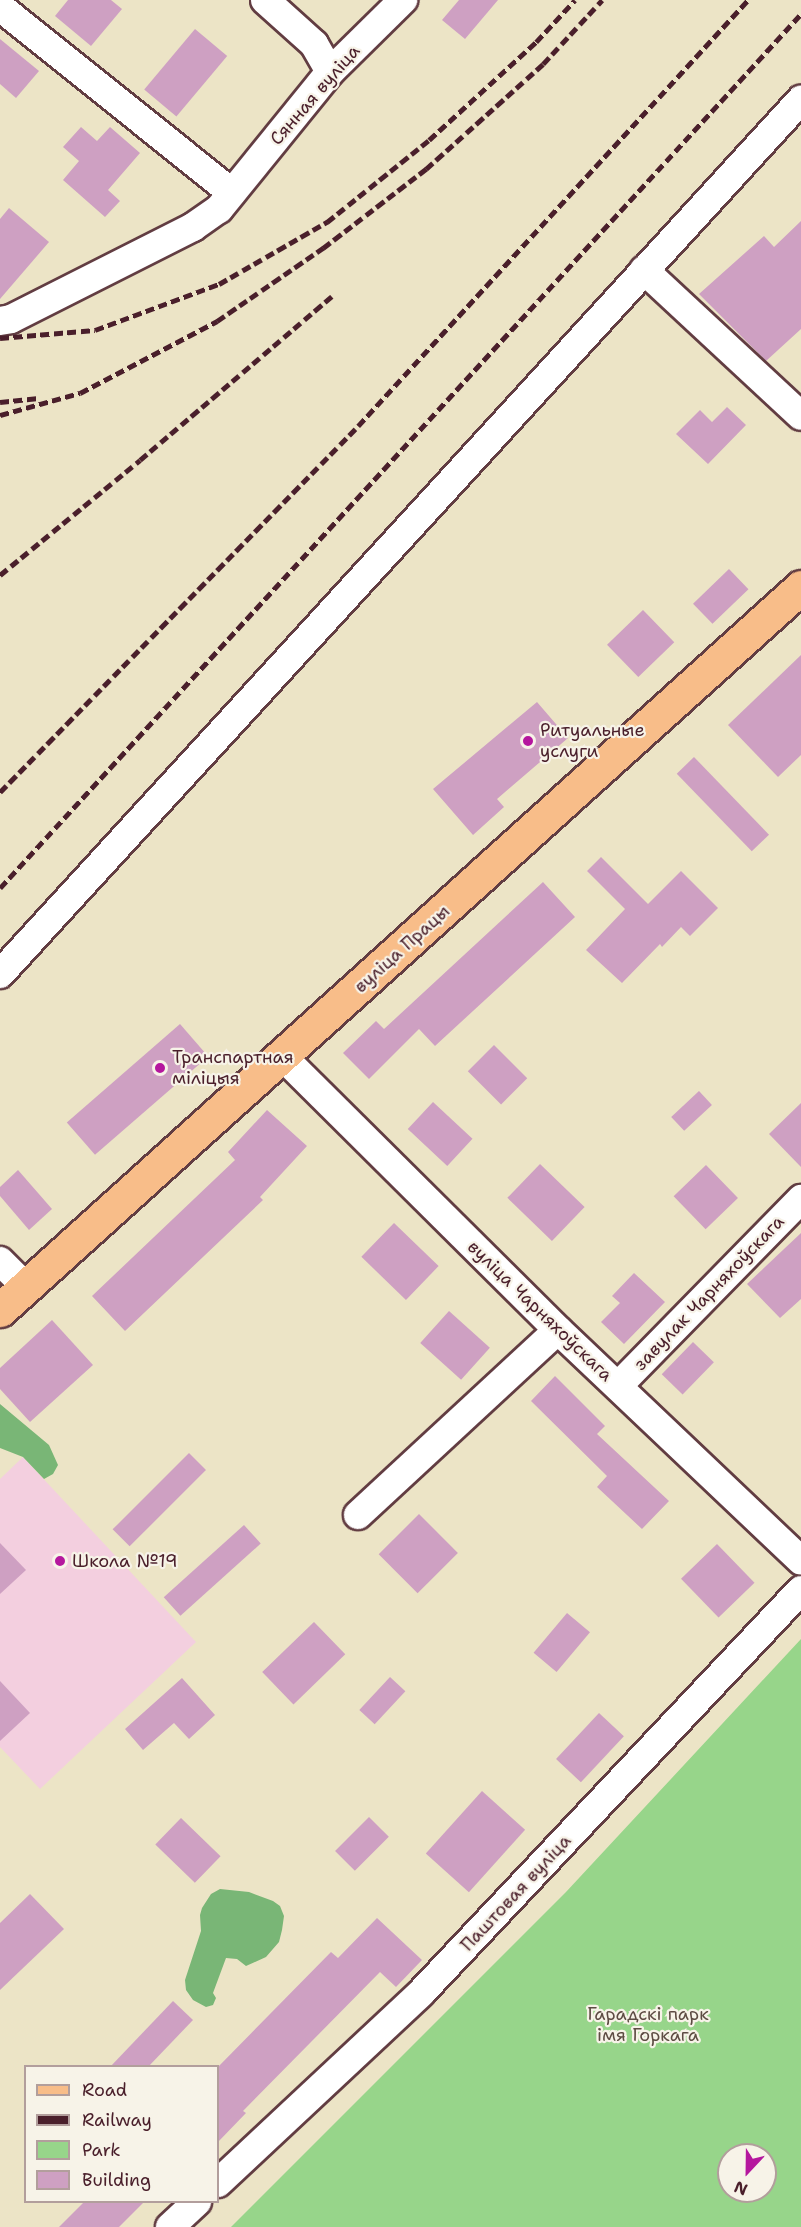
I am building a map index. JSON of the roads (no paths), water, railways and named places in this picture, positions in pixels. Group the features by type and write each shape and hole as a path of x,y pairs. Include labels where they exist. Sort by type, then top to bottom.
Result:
{"main road":[{"name":"вуліца Працы","path":"0,1310 284,1057 801,587"}],"street":[{"path":"265,0 314,44 330,72"},
{"name":"Сянная вуліца","path":"0,321 11,319 193,226 219,209 330,72 403,0"},
{"path":"0,7 232,194"},
{"path":"0,974 801,100"},
{"path":"644,270 801,416"},
{"name":"вуліца Чарняхоўскага","path":"284,1057 558,1330 801,1561"},
{"name":"завулак Чарняхоўскага","path":"618,1386 801,1199"},
{"path":"0,1261 26,1287"},
{"path":"358,1515 558,1330"},
{"name":"Паштовая вуліца","path":"219,2182 420,1994 801,1590"},
{"path":"170,2227 196,2203"}],"railway":[{"path":"0,338 95,330 219,284 327,222 429,140 536,42 575,0"},
{"path":"0,415 80,393 217,321 323,248 426,169 543,64 602,0"},
{"path":"0,792 358,426 748,0"},
{"path":"0,888 801,14"},
{"path":"0,575 140,460 332,296"},
{"path":"0,402 39,398"}],"place":[{"name":"Ритуальные услуги","path":"528,741"},
{"name":"Транспартная міліцыя","path":"160,1068"},
{"name":"Школа №19","path":"60,1561"}],"park label":[{"name":"Гарадскі парк імя Горкага","path":"648,2025"}]}
